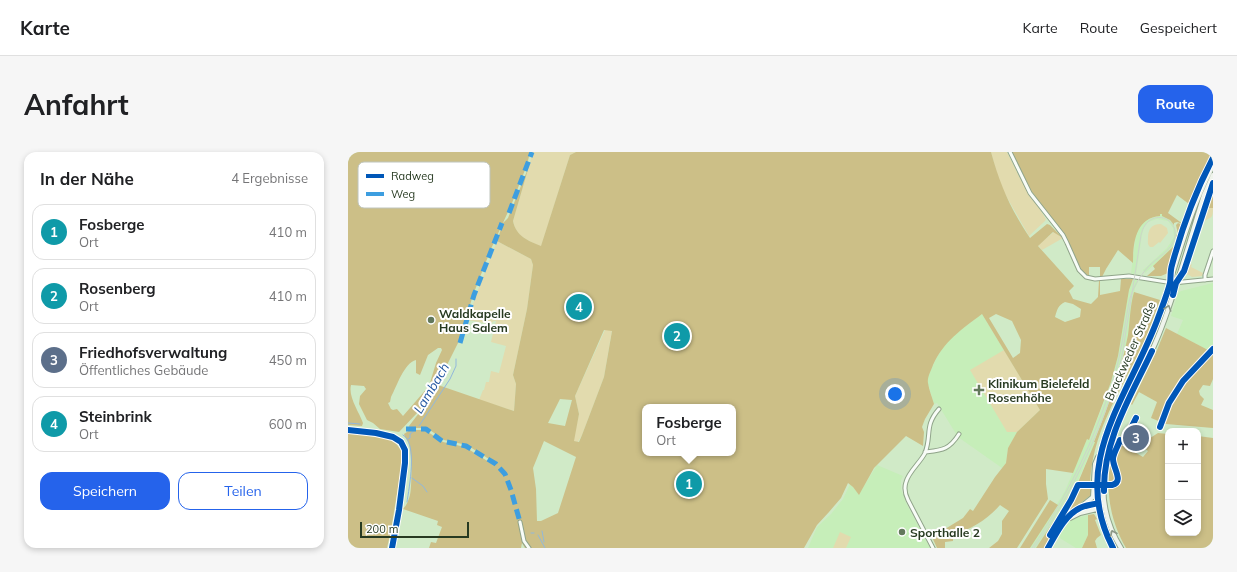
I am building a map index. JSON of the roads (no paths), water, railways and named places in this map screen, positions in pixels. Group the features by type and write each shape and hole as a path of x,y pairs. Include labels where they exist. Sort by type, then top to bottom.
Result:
{"main road":[{"name":"Brackweder Straße","path":"1113,548 1105,529 1098,503 1097,476 1101,451 1112,419 1151,336 1170,283 1194,207 1213,166"},
{"name":"Brackweder Straße","path":"1121,548 1111,527 1105,502 1104,474 1111,442 1123,411 1154,347 1204,195 1213,175"},
{"path":"348,430 376,432 390,435 401,442 405,450 405,463 399,510 392,548"},
{"path":"1048,548 1070,515 1093,497 1095,464 1101,451"},
{"path":"1082,507 1105,502"},
{"path":"1064,523 1075,515 1106,507"}],"street":[{"path":"1010,152 1030,193 1063,235 1079,270 1084,275 1095,279 1129,276 1170,283 1213,279"},
{"path":"1205,280 1205,275 1213,251"},
{"path":"933,548 910,506 905,493 907,480 925,452 930,424 933,416 939,408"},
{"path":"925,452 947,448 954,442 959,434"},
{"path":"520,522 524,541 529,548"}],"waterway":[{"name":"Lambach","path":"419,426 450,379 456,366 456,359"},
{"path":"348,423 360,424"},
{"name":"Lambach","path":"408,439 410,438 410,434 414,431"},
{"path":"403,435 408,440 411,456 411,477 407,502"},
{"path":"412,478 423,486 427,492"},
{"path":"542,531 544,542"},
{"path":"538,535 545,548"}],"tram line":[{"path":"1032,548 1068,489 1097,427 1115,373 1132,292 1134,288 1139,279 1148,267 1168,250 1174,242 1175,229 1167,220 1155,218 1144,226 1136,264 1134,284 1132,294 1121,361 1106,409 1074,483 1048,528 1034,548"}],"place":[{"name":"Steinbrink","path":"579,307"},
{"name":"Waldkapelle Haus Salem","path":"431,320"},
{"name":"Rosenberg","path":"677,336"},
{"name":"Klinikum Bielefeld Rosenhöhe","path":"979,390"},
{"name":"Friedhofsverwaltung","path":"1136,438"},
{"name":"Fosberge","path":"689,484"},
{"name":"Sporthalle 2","path":"902,532"}]}
